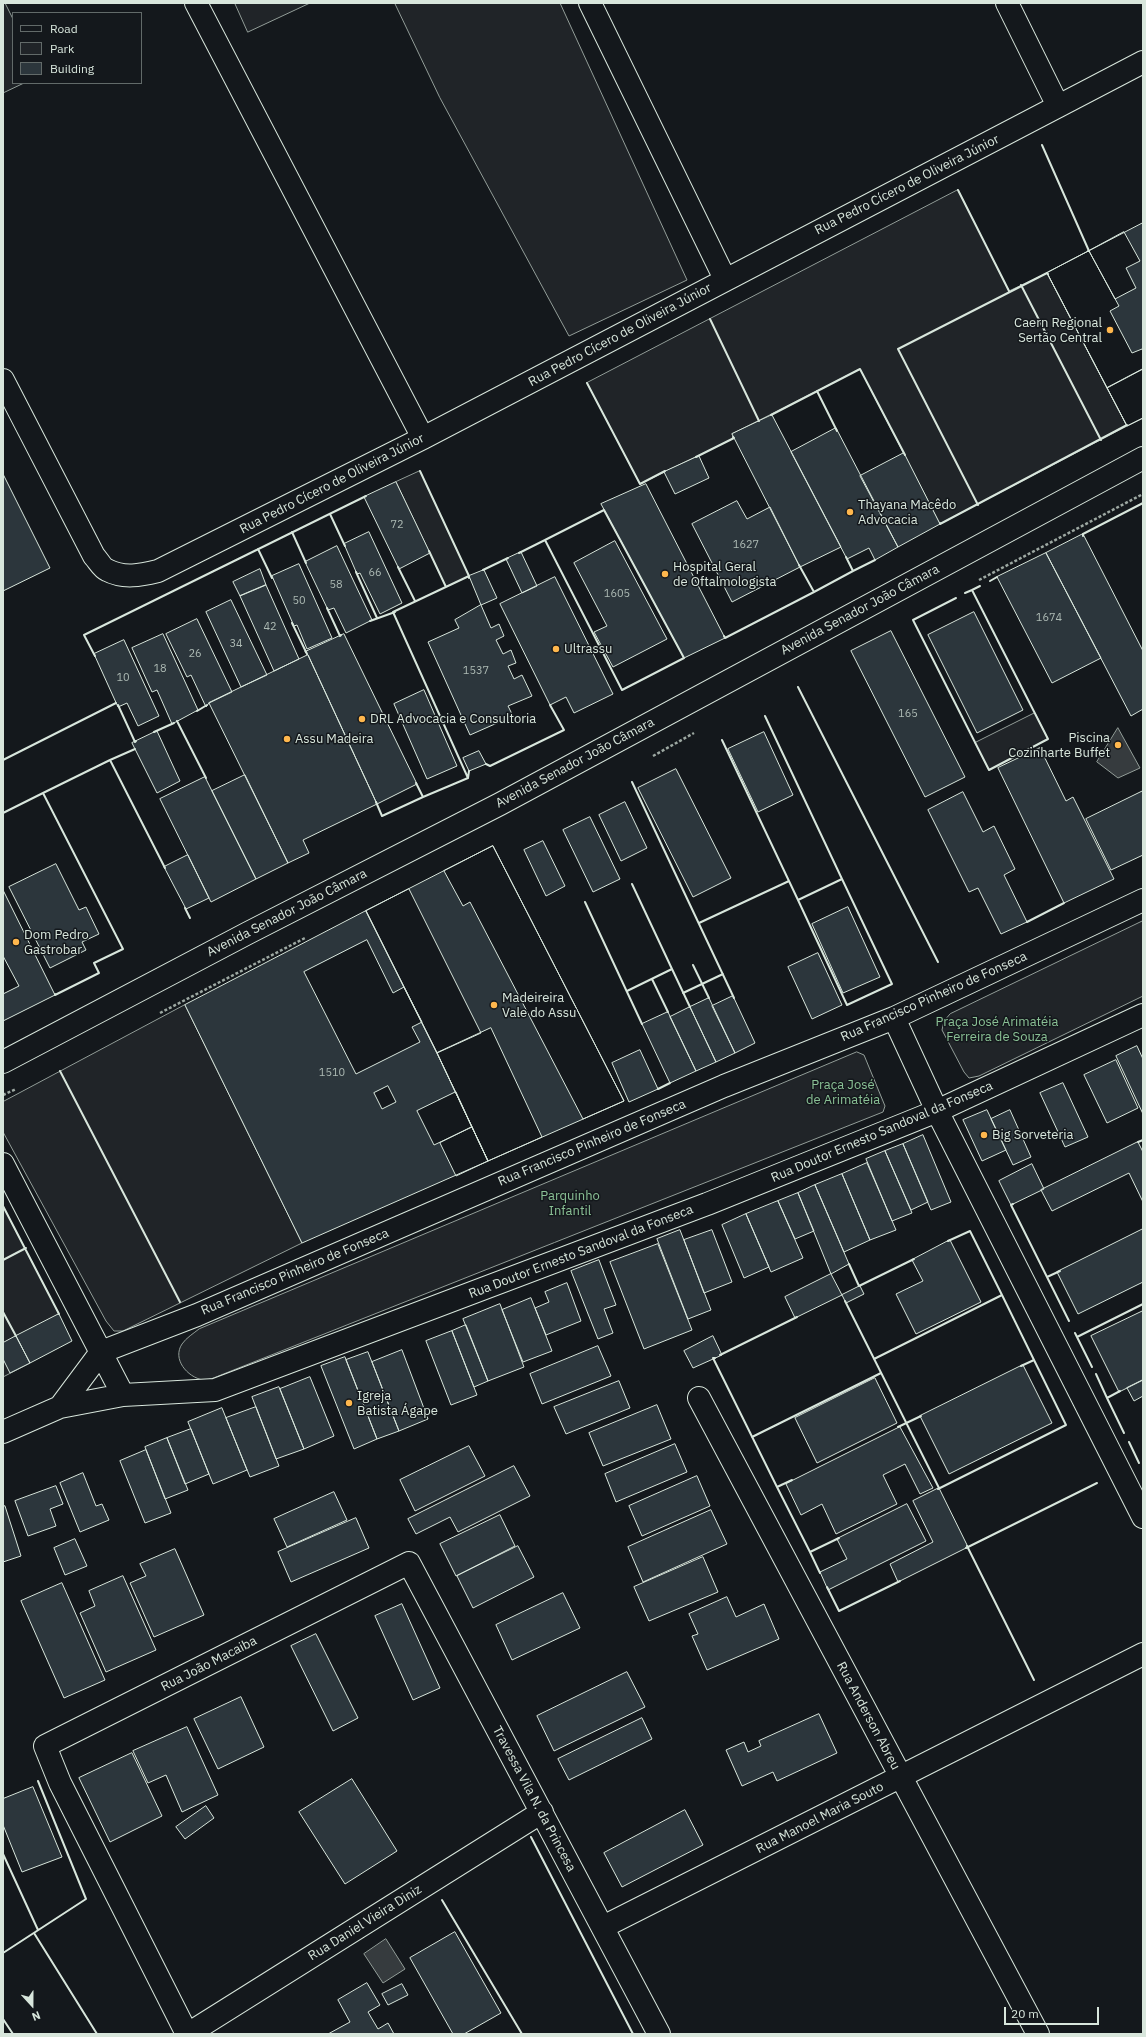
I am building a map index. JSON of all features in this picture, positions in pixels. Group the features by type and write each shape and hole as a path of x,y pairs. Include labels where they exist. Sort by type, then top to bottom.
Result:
{"street":[{"path":"196,3 423,438"},
{"path":"590,3 725,279"},
{"path":"1007,3 1058,106"},
{"name":"Rua Pedro Cícero de Oliveira Júnior","path":"3,380 94,556 106,570 121,574 138,576 158,571 423,438 1143,62"},
{"name":"Avenida Senador João Câmara","path":"3,1062 248,933 500,804 1143,458"},
{"name":"Rua Francisco Pinheiro de Fonseca","path":"101,1352 197,1315 717,1090 894,1018 1143,900"},
{"name":"Rua Doutor Ernesto Sandoval da Fonseca","path":"3,1432 60,1407 123,1395 215,1390 707,1204 937,1111 1143,1015"},
{"path":"894,1018 937,1111 1143,1517"},
{"path":"3,1164 123,1395"},
{"path":"60,1407 101,1352"},
{"name":"Rua Anderson Abreu","path":"699,1398 1038,2034"},
{"name":"Rua João Macaiba","path":"187,2034 60,1783 45,1746 409,1563"},
{"name":"Travessa Vila N. da Princesa","path":"409,1563 659,2034"},
{"name":"Rua Manoel Maria Souto","path":"603,1927 901,1778 1143,1654"},
{"name":"Rua Daniel Vieira Diniz","path":"187,2034 542,1812"}],"green space":[{"path":"3,3 5,3 12,17 12,84 22,84 3,93"},
{"path":"235,3 310,3 248,32"},
{"path":"395,3 560,3 687,280 569,336 440,98"},
{"path":"958,190 1009,291 1047,273 1127,426 940,524 860,369 732,434 734,438 640,484 587,383"},
{"path":"420,471 469,576 446,587 396,482"},
{"path":"1035,713 1048,739 989,770 975,743"},
{"name":"Praça José Arimatéia Ferreira de Souza","path":"1143,921 1143,996 979,1076 969,1078 964,1072 942,1030 944,1021 950,1014"},
{"path":"185,1005 302,1243 123,1331 114,1331 106,1321 3,1132 3,1102"},
{"name":"Praça José de Arimatéia","path":"857,1052 864,1055 885,1106 883,1112 211,1379 203,1380 197,1378 187,1371 180,1361 179,1350 182,1344 199,1329"},
{"path":"3,1206 59,1314 30,1363 3,1377"}],"shaded area":[{"name":"Piscina Cozinharte Buffet","path":"1118,728 1140,768 1118,778 1097,762"},
{"path":"386,1939 405,1969 383,1983 364,1954"}],"building":[{"name":"Caern Regional Sertão Central","path":"1143,223 1143,418 1127,426 1047,273"},
{"path":"1124,232 1140,261 1126,268 1136,288 1115,299 1089,251"},
{"path":"1089,251 1119,306 1110,311 1132,353 1142,349 1143,351 1143,369 1107,388 1047,273"},
{"path":"1143,369 1143,418 1127,426 1107,388"},
{"path":"772,415 841,547 800,567 732,434"},
{"name":"Thayana Macêdo Advocacia","path":"836,428 898,547 875,560 869,548 847,559 791,452"},
{"path":"904,453 940,524 898,547 860,476"},
{"path":"699,456 709,478 675,494 664,472"},
{"path":"3,474 50,568 3,591"},
{"path":"396,482 430,553 399,569 364,497"},
{"name":"Hospital Geral de Oftalmologista","path":"646,484 725,638 684,658 601,504"},
{"path":"737,501 747,519 770,507 800,567 732,602 692,524"},
{"path":"369,532 402,603 380,614 360,573 357,574 344,544"},
{"path":"1083,534 1143,651 1143,709 1131,716 1046,553"},
{"path":"615,541 667,639 613,667 594,632 607,626 574,563"},
{"path":"337,546 372,620 346,633 334,608 328,610 305,562"},
{"path":"521,552 537,586 522,593 506,559"},
{"path":"1046,553 1101,658 1052,683 997,577"},
{"path":"299,564 332,638 307,649 297,625 294,626 272,576"},
{"path":"260,569 266,585 240,596 233,582"},
{"path":"484,570 497,598 481,605 469,576"},
{"name":"Ultrassu","path":"555,577 613,694 574,713 566,697 550,705 500,604"},
{"path":"266,585 299,659 274,671 240,596"},
{"path":"231,600 267,675 241,687 206,612"},
{"path":"481,605 491,628 499,624 504,636 496,640 503,654 511,650 516,663 508,666 514,679 522,675 532,696 508,706 513,716 470,735 428,642 459,628 455,620"},
{"path":"974,612 1023,710 977,733 928,635"},
{"path":"197,619 232,692 209,703 206,707 191,675 187,677 166,634"},
{"path":"891,631 965,777 925,797 851,651"},
{"path":"163,634 198,710 172,724 157,690 152,692 132,648"},
{"name":"DRL Advocacia e Consultoria","path":"344,634 417,784 377,804 308,655 305,652"},
{"path":"124,640 159,716 138,726 127,703 118,707 94,654"},
{"name":"Assu Madeira","path":"308,655 377,804 303,840 309,853 288,863 209,703"},
{"path":"424,690 457,766 427,779 394,704"},
{"path":"157,731 180,781 157,793 132,743"},
{"path":"764,732 793,795 758,812 728,749"},
{"path":"1040,748 1066,801 1073,797 1114,879 1064,903 998,768"},
{"path":"479,751 486,764 469,771 463,758"},
{"path":"676,769 731,878 693,897 638,788"},
{"path":"245,775 288,863 256,879 212,791"},
{"path":"205,777 256,879 211,902 160,799"},
{"path":"1143,791 1143,855 1111,870 1086,819"},
{"path":"963,792 983,832 994,826 1015,869 1004,875 1027,922 1001,934 978,888 969,892 928,810"},
{"path":"625,802 647,848 621,861 599,815"},
{"path":"590,817 620,879 593,892 563,830"},
{"path":"543,841 565,886 546,896 524,850"},
{"name":"Madeireira Vale do Assu","path":"493,846 624,1101 488,1161 437,1053 366,911"},
{"path":"493,846 624,1101 583,1119 470,902 463,906 444,871"},
{"path":"188,855 209,898 186,909 164,867"},
{"path":"56,864 79,910 86,907 99,934 82,942 86,950 50,968 9,887"},
{"path":"409,889 481,1033 437,1053 366,911"},
{"name":"Dom Pedro Gastrobar","path":"3,890 55,995 3,1021"},
{"path":"848,907 880,977 843,993 812,924"},
{"path":"366,911 437,1053 488,1161 302,1243 185,1005"},
{"path":"367,940 393,993 404,987 422,1022 412,1027 420,1042 356,1074 304,972"},
{"path":"818,953 842,1005 812,1019 788,967"},
{"path":"3,956 19,986 3,994"},
{"path":"733,996 755,1043 735,1053 712,1006"},
{"path":"709,998 735,1053 716,1062 690,1007"},
{"path":"690,1007 716,1062 696,1071 670,1017"},
{"path":"668,1012 696,1071 670,1083 642,1024"},
{"path":"491,1028 542,1137 488,1161 437,1053"},
{"path":"1137,1046 1143,1059 1143,1114 1116,1056"},
{"path":"640,1050 658,1089 629,1102 612,1063"},
{"path":"1116,1060 1138,1108 1107,1123 1084,1075"},
{"path":"1063,1083 1088,1137 1065,1147 1040,1093"},
{"path":"388,1086 396,1102 382,1109 374,1093"},
{"path":"456,1092 472,1127 434,1145 417,1111"},
{"name":"Big Sorveteria","path":"987,1110 1006,1150 982,1161 963,1120"},
{"path":"1010,1110 1031,1157 1013,1165 991,1119"},
{"path":"472,1127 488,1161 456,1176 440,1143"},
{"path":"923,1135 951,1202 931,1210 903,1144"},
{"path":"1138,1142 1143,1152 1143,1202 1129,1173 1052,1211 1041,1190"},
{"path":"903,1144 928,1202 911,1210 885,1151"},
{"path":"885,1151 912,1213 892,1221 866,1159"},
{"path":"867,1163 896,1230 870,1240 842,1174"},
{"path":"1032,1164 1044,1189 1011,1205 999,1181"},
{"path":"842,1174 870,1240 844,1252 815,1185"},
{"path":"815,1185 849,1264 831,1274 798,1193"},
{"path":"798,1193 814,1231 795,1239 778,1201"},
{"path":"778,1201 803,1258 771,1272 746,1214"},
{"path":"746,1214 769,1267 744,1278 722,1225"},
{"path":"1143,1229 1143,1282 1078,1314 1057,1272"},
{"path":"680,1230 711,1310 688,1319 657,1239"},
{"path":"712,1230 732,1282 704,1293 684,1240"},
{"path":"950,1240 981,1302 916,1334 896,1294 923,1281 912,1260"},
{"path":"658,1244 692,1330 644,1349 610,1262"},
{"path":"599,1260 616,1305 604,1309 613,1333 598,1339 571,1271"},
{"path":"831,1274 842,1295 795,1318 785,1297"},
{"path":"567,1283 581,1321 546,1335 535,1308 549,1302 545,1292"},
{"path":"860,1286 864,1294 846,1303 842,1295"},
{"path":"531,1298 552,1351 523,1362 502,1310"},
{"path":"500,1304 524,1367 488,1381 463,1319"},
{"path":"1143,1311 1143,1380 1119,1392 1091,1336"},
{"path":"59,1314 72,1341 30,1363 16,1336"},
{"path":"466,1325 488,1381 474,1387 452,1331"},
{"path":"452,1331 477,1395 451,1405 426,1341"},
{"path":"16,1336 30,1363 10,1373 3,1359 3,1343"},
{"path":"713,1336 722,1355 693,1368 684,1351"},
{"path":"598,1346 611,1376 542,1404 530,1374"},
{"path":"402,1350 428,1419 399,1431 372,1362"},
{"path":"368,1352 399,1431 377,1439 346,1360"},
{"name":"Igreja Batista Ágape","path":"345,1357 377,1439 354,1449 321,1366"},
{"path":"1023,1365 1052,1423 949,1474 920,1416"},
{"path":"310,1377 334,1436 304,1449 280,1389"},
{"path":"875,1378 897,1423 817,1463 795,1418"},
{"path":"1143,1380 1143,1396 1134,1401 1127,1388"},
{"path":"619,1381 630,1408 566,1434 554,1407"},
{"path":"279,1387 304,1449 276,1459 252,1397"},
{"path":"657,1405 671,1439 603,1466 589,1433"},
{"path":"256,1407 279,1466 250,1477 226,1418"},
{"path":"222,1408 247,1470 213,1484 188,1422"},
{"path":"900,1427 933,1488 920,1494 905,1464 883,1475 897,1504 836,1534 822,1504 801,1515 786,1484"},
{"path":"191,1429 209,1474 185,1484 167,1438"},
{"path":"167,1438 188,1490 165,1499 145,1447"},
{"path":"675,1444 687,1472 616,1502 605,1474"},
{"path":"469,1446 485,1476 415,1511 400,1480"},
{"path":"146,1450 171,1513 145,1523 120,1461"},
{"path":"514,1466 530,1496 458,1532 450,1517 416,1534 408,1519"},
{"path":"83,1473 96,1506 102,1504 109,1520 80,1532 60,1483"},
{"path":"697,1476 710,1506 642,1536 629,1506"},
{"path":"56,1486 63,1504 50,1509 56,1526 28,1536 15,1501"},
{"path":"939,1488 968,1547 898,1582 890,1564 933,1542 913,1501"},
{"path":"334,1492 347,1520 287,1547 274,1519"},
{"path":"907,1504 926,1541 828,1590 820,1572 847,1559 837,1539"},
{"path":"5,1506 21,1556 3,1562 3,1507"},
{"path":"711,1510 727,1544 643,1582 628,1547"},
{"path":"500,1515 515,1546 456,1576 440,1544"},
{"path":"356,1518 369,1548 291,1582 278,1552"},
{"path":"75,1539 87,1566 65,1575 54,1548"},
{"path":"518,1546 534,1577 473,1608 457,1576"},
{"path":"175,1549 204,1615 154,1637 130,1583 146,1576 140,1564"},
{"path":"703,1557 718,1592 649,1621 634,1587"},
{"path":"123,1576 156,1650 106,1672 80,1613 95,1606 89,1591"},
{"path":"62,1583 105,1680 64,1698 21,1601"},
{"path":"563,1593 580,1628 512,1660 496,1625"},
{"path":"727,1597 736,1617 764,1604 779,1639 707,1670 692,1636 698,1634 689,1614"},
{"path":"402,1604 440,1688 413,1700 375,1616"},
{"path":"316,1634 358,1718 333,1731 291,1646"},
{"path":"627,1672 645,1707 554,1751 537,1716"},
{"path":"241,1697 264,1747 218,1769 194,1719"},
{"path":"819,1714 837,1753 777,1781 773,1772 742,1786 726,1750 744,1742 748,1752 761,1746 759,1741"},
{"path":"642,1718 652,1739 569,1780 558,1759"},
{"path":"187,1727 218,1795 182,1812 166,1775 148,1783 133,1751"},
{"path":"132,1753 162,1816 110,1842 79,1778"},
{"path":"352,1779 397,1851 345,1884 299,1812"},
{"path":"33,1787 62,1857 22,1872 3,1825 3,1799"},
{"path":"206,1806 214,1818 185,1839 176,1827"},
{"path":"685,1810 703,1845 622,1887 604,1853"},
{"path":"455,1932 501,2013 464,2034 453,2034 410,1958"},
{"path":"367,1983 380,2005 368,2012 378,2029 388,2023 394,2034 328,2034 350,2022 338,2000"},
{"path":"402,1984 408,1995 388,2005 382,1994"}],"wall":[{"path":"1042,145 1088,251"},
{"path":"958,190 1009,291"},
{"path":"978,505 898,349 1047,273 1048,274"},
{"path":"1021,285 1101,440"},
{"path":"710,319 759,421"},
{"path":"771,415 860,369 905,455"},
{"path":"587,383 640,484 665,471"},
{"path":"817,391 837,431"},
{"path":"940,523 1127,425"},
{"path":"696,457 734,438 733,437"},
{"path":"420,471 469,576"},
{"path":"95,656 84,635 366,496"},
{"path":"1083,536 1083,534 1143,503"},
{"path":"604,510 684,658 622,690 545,540 604,510"},
{"path":"330,514 345,546"},
{"path":"292,532 306,563"},
{"path":"519,553 545,540"},
{"path":"258,549 272,578"},
{"path":"429,551 446,587"},
{"path":"846,557 853,571 875,560"},
{"path":"483,570 508,558"},
{"path":"799,565 814,592 853,571"},
{"path":"398,567 415,601"},
{"path":"356,572 377,618"},
{"path":"469,578 469,576 393,612 468,778 469,771"},
{"path":"990,581 997,577"},
{"path":"972,590 980,586"},
{"path":"956,598 913,620 989,770 1048,739 972,590 965,593"},
{"path":"724,636 725,638 814,592"},
{"path":"327,608 340,636 341,635"},
{"path":"370,621 395,612"},
{"path":"292,623 307,654"},
{"path":"798,687 938,962"},
{"path":"3,760 116,703"},
{"path":"118,705 135,742 136,741"},
{"path":"197,711 207,705"},
{"path":"486,764 490,766 564,730 550,705"},
{"path":"765,716 842,879"},
{"path":"177,721 206,778"},
{"path":"154,732 174,723"},
{"path":"722,740 798,900"},
{"path":"110,760 135,749"},
{"path":"43,793 110,760 165,868"},
{"path":"416,783 423,797 468,778"},
{"path":"632,782 734,998"},
{"path":"3,813 43,793 123,949 94,963 99,973 55,994"},
{"path":"376,802 382,816 423,797"},
{"path":"842,879 892,984 847,1005 798,900 842,879"},
{"path":"699,923 789,881"},
{"path":"632,884 672,969"},
{"path":"585,902 642,1024"},
{"path":"1027,922 1064,903"},
{"path":"185,908 190,918"},
{"path":"693,965 709,998"},
{"path":"627,991 672,969 690,1007"},
{"path":"683,993 723,974"},
{"path":"652,979 668,1012"},
{"path":"60,1071 180,1302"},
{"path":"658,1089 670,1083"},
{"path":"1138,1142 1143,1140"},
{"path":"1013,1204 1011,1205 1047,1277"},
{"path":"3,1206 59,1314"},
{"path":"874,1359 1002,1295 970,1231 948,1241"},
{"path":"3,1260 26,1248"},
{"path":"859,1286 914,1259"},
{"path":"849,1264 859,1286"},
{"path":"1060,1271 1047,1277 1069,1321"},
{"path":"1002,1295 1034,1360"},
{"path":"845,1301 939,1488"},
{"path":"1077,1337 1143,1304"},
{"path":"3,1312 16,1336"},
{"path":"720,1355 797,1317"},
{"path":"1075,1333 1092,1367"},
{"path":"715,1358 713,1358 777,1487 792,1480"},
{"path":"938,1489 1066,1425 1034,1360 1021,1366"},
{"path":"752,1437 881,1373"},
{"path":"1096,1374 1107,1398"},
{"path":"1120,1391 1107,1398 1124,1433"},
{"path":"898,1427 921,1416"},
{"path":"1129,1442 1139,1463"},
{"path":"966,1548 1097,1483"},
{"path":"777,1487 810,1552"},
{"path":"820,1573 810,1552 839,1538"},
{"path":"967,1546 1034,1680"},
{"path":"827,1587 839,1611 900,1581"},
{"path":"3,1953 86,1899 38,1781"},
{"path":"531,1837 633,2034"},
{"path":"3,1854 38,1930"},
{"path":"442,1900 522,2034"},
{"path":"34,1933 97,2034"},
{"path":"3,2019 13,2034"}],"place":[{"name":"Caern Regional Sertão Central","path":"1110,330"},
{"name":"Thayana Macêdo Advocacia","path":"850,512"},
{"name":"Hospital Geral de Oftalmologista","path":"665,574"},
{"name":"Ultrassu","path":"556,649"},
{"name":"DRL Advocacia e Consultoria","path":"362,719"},
{"name":"Assu Madeira","path":"287,739"},
{"name":"Piscina Cozinharte Buffet","path":"1118,745"},
{"name":"Dom Pedro Gastrobar","path":"16,942"},
{"name":"Madeireira Vale do Assu","path":"494,1005"},
{"name":"Big Sorveteria","path":"984,1135"},
{"name":"Igreja Batista Ágape","path":"349,1403"}],"park label":[{"name":"Parquinho Infantil","path":"570,1204"}]}
